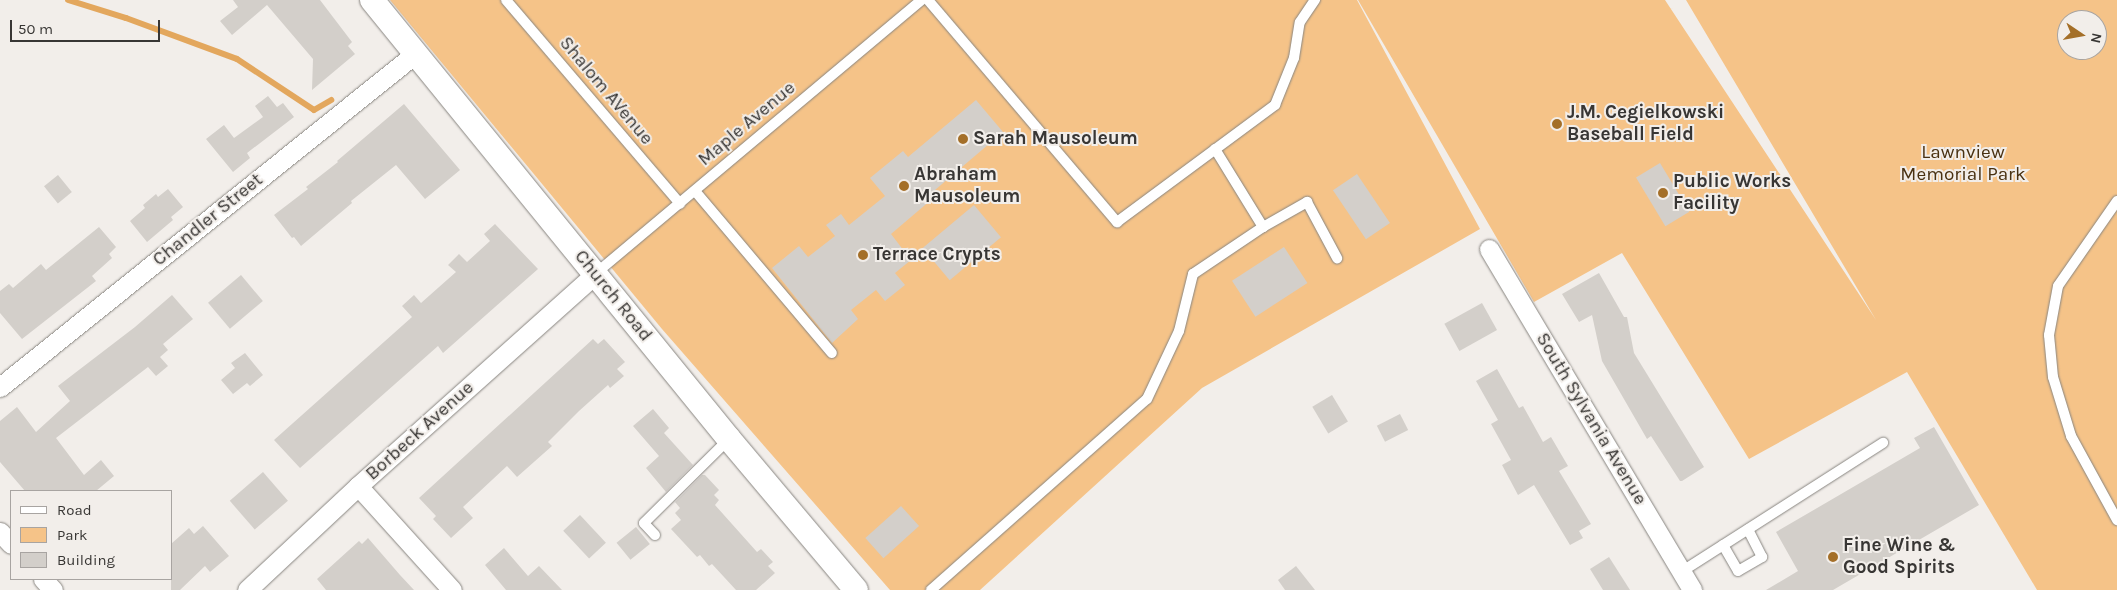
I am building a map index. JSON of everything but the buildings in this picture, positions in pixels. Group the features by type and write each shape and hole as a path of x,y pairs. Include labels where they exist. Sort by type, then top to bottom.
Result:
{"street":[{"name":"Church Road","path":"372,0 729,439 856,590"},
{"name":"Chandler Street","path":"0,387 416,53"},
{"name":"South Sylvania Avenue","path":"1489,249 1692,590"},
{"name":"Borbeck Avenue","path":"247,590 358,486 595,274"},
{"path":"358,486 452,590"},
{"path":"0,532 10,543"},
{"path":"44,580 53,590"}],"lane":[{"name":"Shalom AVenue","path":"506,0 680,204"},
{"name":"Maple Avenue","path":"595,274 921,0"},
{"path":"928,0 1117,222 1275,105 1294,58 1300,22 1315,0"},
{"path":"1215,149 1263,227"},
{"path":"695,191 832,353"},
{"path":"2117,201 2058,286 2049,335 2053,377 2071,436 2117,520"},
{"path":"931,590 1147,399 1180,331 1193,274 1263,227 1307,202 1337,258"},
{"path":"655,536 644,523 729,439"},
{"path":"1681,572 1883,443"},
{"path":"1723,545 1738,571 1762,557 1748,529"}],"green space":[{"path":"390,0 1357,0 1480,229 1202,388 980,590 890,590 662,329"},
{"name":"Lawnview Memorial Park","path":"1358,0 1665,0 1876,320 1686,0 2117,0 2117,590 2037,590 1907,372 1749,459 1622,253 1534,302"}],"waterway":[{"path":"68,0 126,18 237,59 314,110 331,100"}],"place":[{"name":"J.M. Cegielkowski Baseball Field","path":"1557,124"},
{"name":"Sarah Mausoleum","path":"963,139"},
{"name":"Abraham Mausoleum","path":"904,186"},
{"name":"Public Works Facility","path":"1663,193"},
{"name":"Terrace Crypts","path":"863,255"},
{"name":"Fine Wine & Good Spirits","path":"1833,557"}]}
